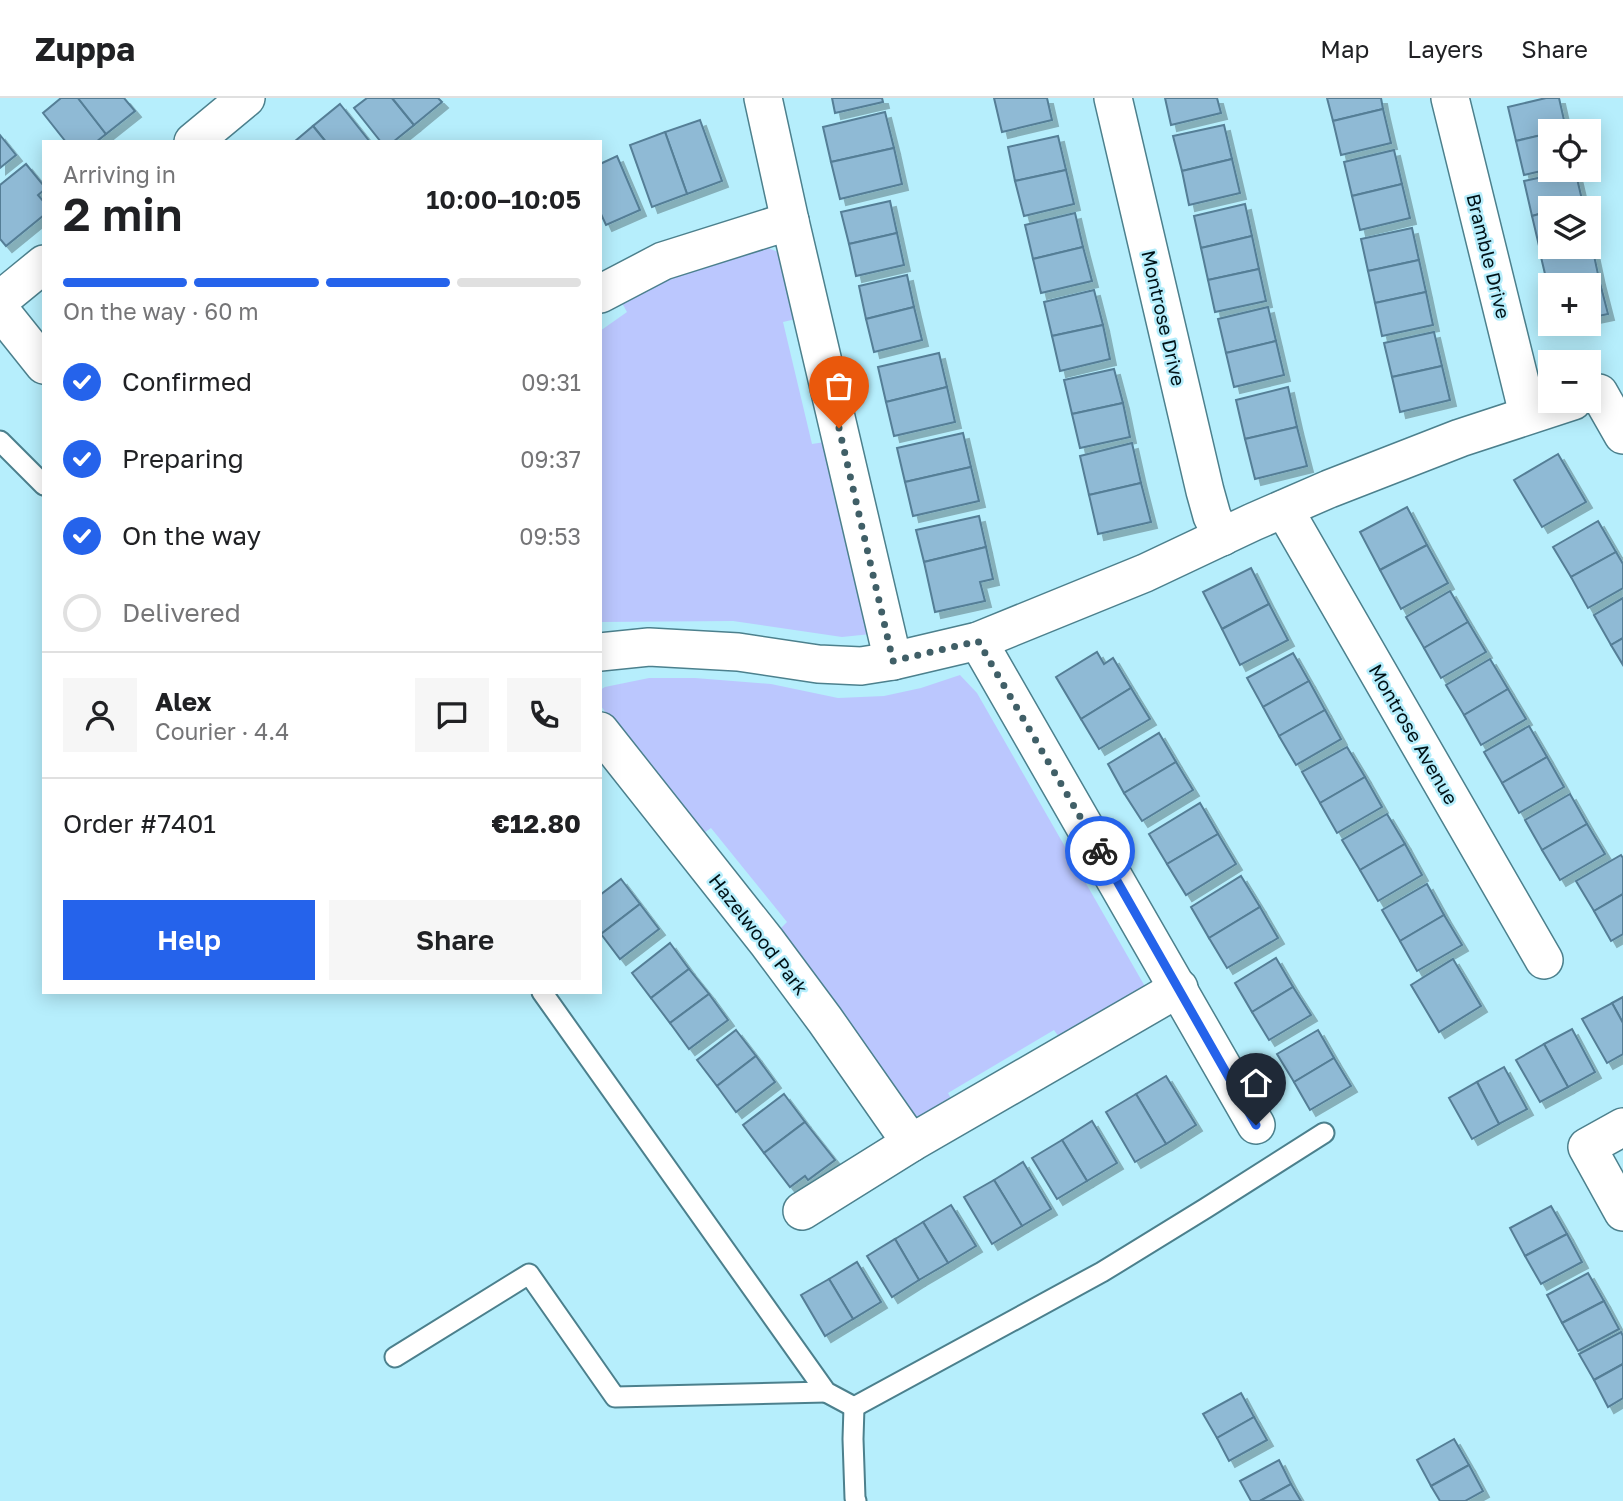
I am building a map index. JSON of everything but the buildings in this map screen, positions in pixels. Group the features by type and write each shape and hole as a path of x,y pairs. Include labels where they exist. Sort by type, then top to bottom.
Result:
{"street":[{"path":"194,140 246,98"},
{"path":"763,98 893,661"},
{"name":"Montrose Drive","path":"1113,98 1205,491 1212,516 1222,537"},
{"name":"Bramble Drive","path":"1450,98 1528,414"},
{"path":"602,293 663,261 790,221"},
{"path":"0,300 42,266"},
{"path":"0,310 42,362"},
{"path":"1601,402 1623,435"},
{"path":"602,652 649,648 738,652 818,664 861,666 978,641 1145,573 1284,509 1428,449 1538,411"},
{"name":"Montrose Avenue","path":"1284,509 1544,960"},
{"path":"978,641 1256,1125"},
{"name":"Hazelwood Park","path":"602,734 800,987 911,1143"},
{"path":"802,1211 911,1143 1179,988"},
{"path":"1623,1127 1587,1147 1623,1212"}],"lane":[{"path":"0,441 42,483"},
{"path":"543,994 826,1392 854,1407"},
{"path":"854,1407 1102,1272 1324,1133"},
{"path":"394,1357 529,1274 615,1397 826,1392"},
{"path":"854,1407 856,1501"}],"shaded area":[{"path":"763,246 778,252 796,319 783,322 812,444 825,442 871,634 842,637 733,621 602,622 602,330 627,312 622,303 672,278"},
{"path":"960,675 977,693 1147,990 1061,1040 1054,1030 948,1093 953,1102 927,1118 916,1116 778,931 787,922 711,828 701,835 602,708 602,689 649,678 695,678 771,684 838,698 884,696 921,688"}],"way so far":[{"path":"839,428 893,661 978,641 1100,851"}],"route":[{"path":"1100,851 1256,1125"}]}
